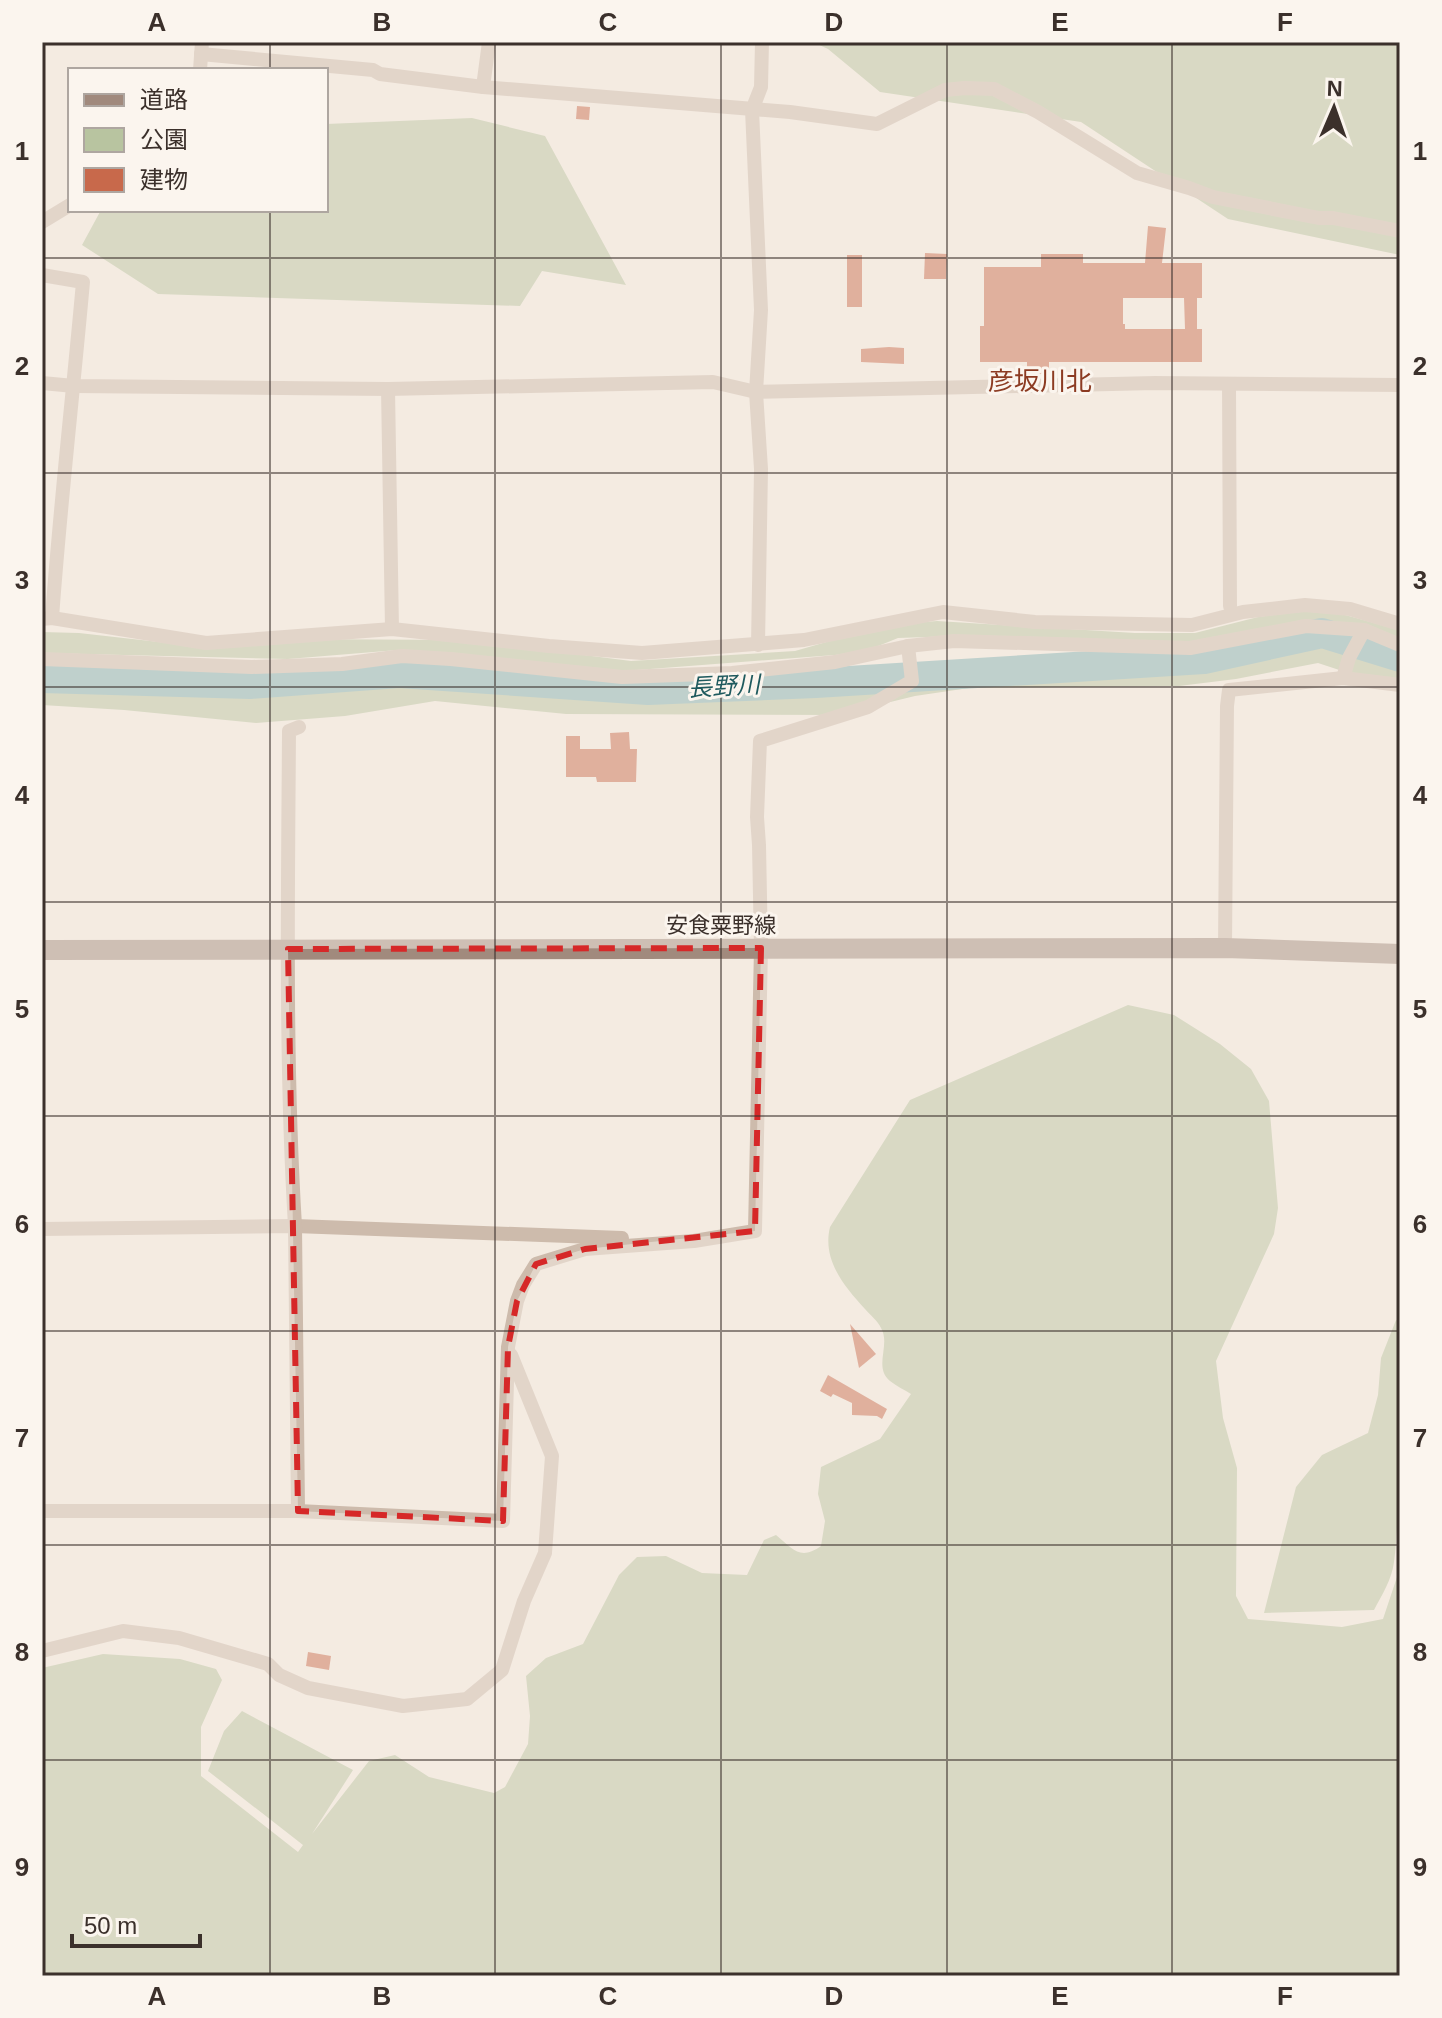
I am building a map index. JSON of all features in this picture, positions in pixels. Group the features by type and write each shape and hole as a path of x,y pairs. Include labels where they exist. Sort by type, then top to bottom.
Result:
{"main road":[{"name":"安食粟野線","path":"42,950 1225,948 1400,954"}],"street":[{"path":"483,87 489,42"},
{"path":"758,645 761,469 756,392 761,310 752,110 761,87 762,42"},
{"path":"200,68 201,48 483,87 790,112 877,124 945,90 994,89 1038,112 1137,173 1213,197 1400,231"},
{"path":"42,222 68,206"},
{"path":"42,275 83,282 47,618 206,643 392,629 642,653 804,640 943,612 1035,622 1192,625 1243,612 1305,605 1350,609 1400,624"},
{"path":"42,383 74,386 388,389 713,382 756,392 1155,383 1400,385"},
{"path":"1229,384 1230,606"},
{"path":"388,389 392,629"},
{"path":"42,659 252,667 342,664 402,656 622,677 732,673 835,662 954,641 1190,648 1306,626 1363,634 1400,645"},
{"path":"1343,678 1349,658 1363,634"},
{"path":"42,1511 298,1511 503,1521 508,1347 517,1301 536,1264 585,1249 694,1241 755,1231 761,948 757,817 760,741 868,707 912,681 909,649"},
{"path":"1225,948 1229,690 1343,678 1400,685"},
{"path":"298,1511 288,949 289,731 299,727"},
{"path":"42,1229 295,1226 694,1241"},
{"path":"42,1651 123,1631 179,1638 268,1664 279,1675 308,1688 403,1706 467,1699 502,1670 524,1601 545,1553 552,1456 508,1347"}],"highlighted area":[{"path":"761,948 755,1231 585,1249 536,1264 517,1301 508,1347 503,1521 298,1511 288,949"}],"green space":[{"path":"813,42 1400,42 1400,255 1228,219 1081,122 880,92 828,49"},
{"path":"472,118 545,136 626,285 542,271 520,306 158,294 82,245 100,212 328,212 328,124"},
{"path":"1298,611 1338,613 1400,630 1400,639 1355,624 1189,643 957,636 898,638 861,653 624,671 398,650 288,659 42,653 42,632 186,645 283,639 467,640 631,661 795,651 861,632 937,621 1135,633 1195,633 1258,617"},
{"path":"1330,648 1400,663 1400,690 1318,663 1179,686 969,688 915,696 837,715 566,714 435,701 345,716 256,723 42,705 42,682 259,692 396,681 594,694 693,694 818,689 959,664 1198,663 1264,650"},
{"path":"1128,1005 1174,1015 1220,1044 1251,1069 1269,1101 1278,1208 1274,1234 1216,1361 1223,1418 1237,1468 1236,1596 1248,1619 1342,1627 1383,1619 1400,1568 1400,1976 42,1976 42,1668 103,1654 180,1659 216,1669 222,1680 201,1727 201,1776 298,1852 303,1845 208,1771 224,1731 242,1711 353,1770 312,1834 369,1761 395,1755 429,1777 494,1793 505,1787 528,1744 530,1716 526,1676 546,1658 583,1644 619,1575 637,1557 666,1556 702,1573 747,1575 764,1540 776,1535 792,1549 802,1553 821,1546 825,1521 818,1494 821,1467 880,1439 911,1394 885,1375 882,1363 884,1335 876,1320 837,1272 828,1239 830,1227 910,1100"},
{"path":"1396,1320 1400,1321 1400,1503 1394,1562 1386,1587 1374,1610 1264,1613 1296,1487 1322,1455 1368,1433 1378,1395 1381,1358"}],"building":[{"path":"577,106 590,107 589,120 576,119"},
{"path":"1148,226 1166,228 1162,263 1202,263 1202,298 1197,298 1197,329 1202,329 1202,362 1049,362 1049,374 1027,374 1027,362 980,362 980,326 984,326 984,267 1041,267 1041,254 1083,254 1083,263 1145,263","holes":["1123,298 1184,298 1185,329 1125,329"]},
{"path":"925,253 947,254 946,279 924,279"},
{"path":"847,255 862,255 862,307 847,307"},
{"path":"904,348 904,364 861,362 861,349"},
{"path":"629,732 630,749 637,749 636,782 597,782 596,777 566,777 566,736 580,736 580,749 611,749 610,733"},
{"path":"850,1324 876,1354 859,1368"},
{"path":"828,1375 887,1409 882,1419 852,1415 852,1403 820,1391"},
{"path":"308,1652 331,1656 329,1670 306,1666"}],"waterway":[{"name":"長野川","path":"42,678 250,684 399,673 648,690 1204,659 1322,633 1400,657"}],"district":[{"name":"彦坂川北","path":"1040,381"}]}
